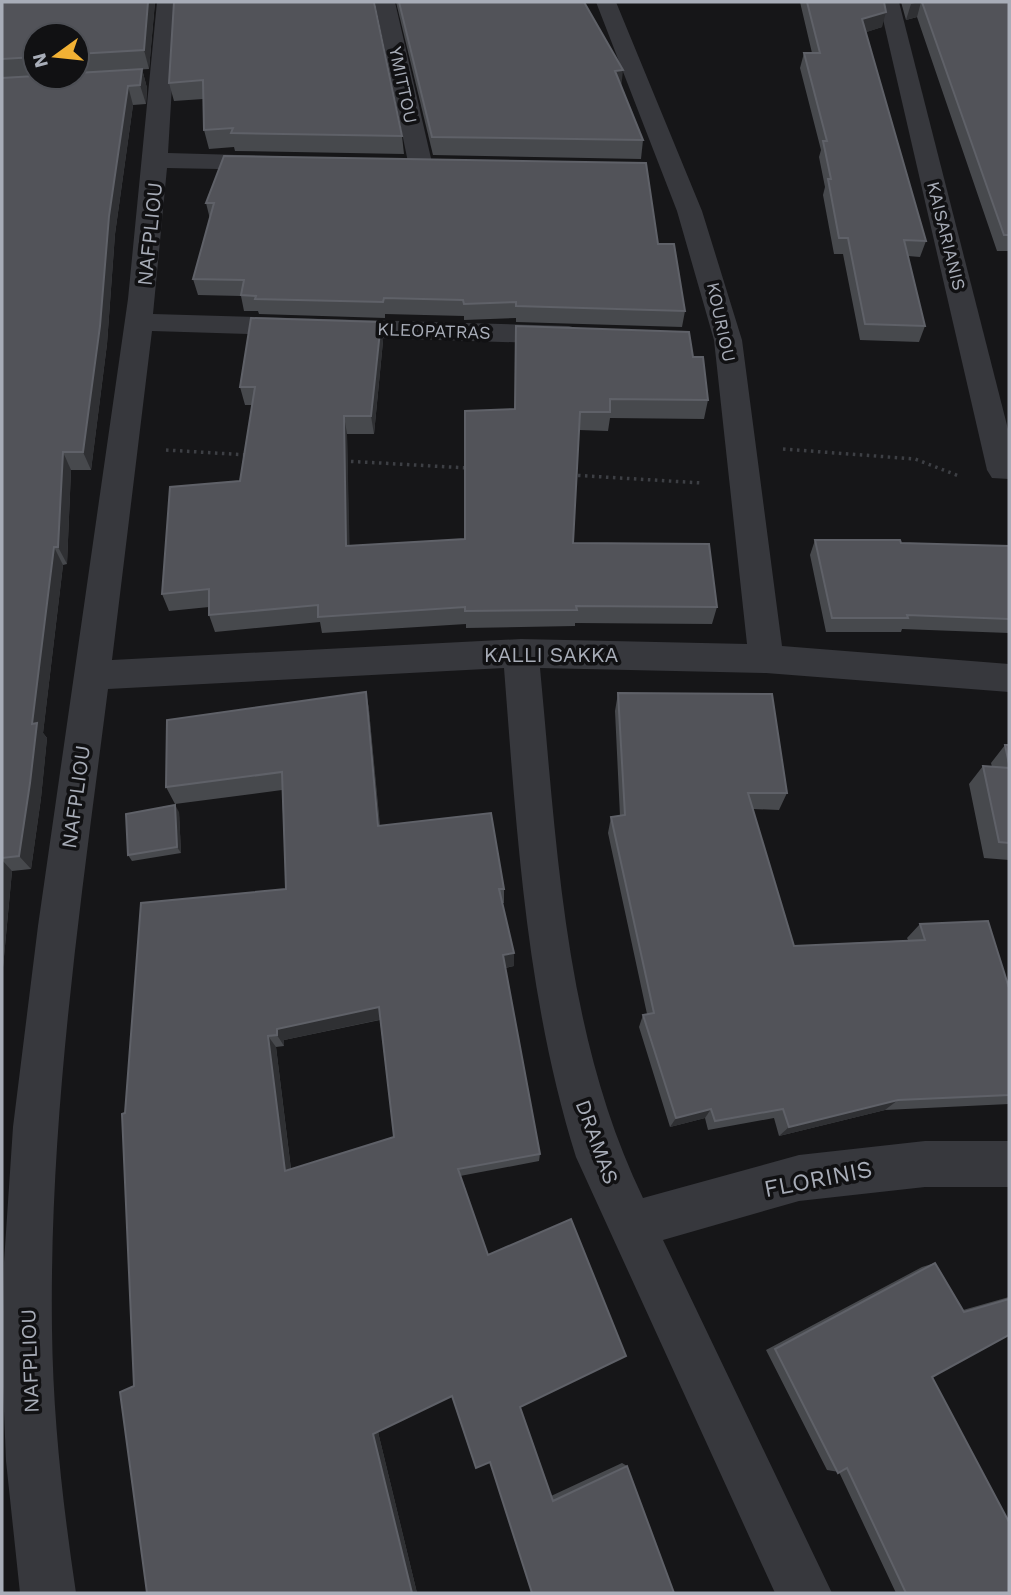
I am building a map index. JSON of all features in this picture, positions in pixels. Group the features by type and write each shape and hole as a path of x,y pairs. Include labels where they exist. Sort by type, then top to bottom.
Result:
{"street":[{"name":"NAFPLIOU","path":"47,1593 37,1513 27,1330 32,1192 45,1032 141,322 157,160 150,78 167,2"},
{"name":"YMITTOU","path":"385,2 421,167"},
{"name":"KOURIOU","path":"606,2 674,170 706,262 714,339 740,445 766,659"},
{"name":"KAISARIANIS","path":"889,2 1003,470"},
{"path":"157,160 296,164"},
{"path":"393,167 447,168"},
{"path":"647,170 674,170"},
{"name":"KLEOPATRAS","path":"141,322 602,336"},
{"name":"KALLI SAKKA","path":"92,675 521,653 766,659 1009,678"},
{"name":"DRAMAS","path":"521,653 544,904 581,1108 599,1157 630,1225 804,1593"},
{"name":"FLORINIS","path":"630,1225 799,1178 868,1168 925,1164 1009,1164"}],"path":[{"path":"124,441 150,449 261,456"},
{"path":"740,445 915,459 967,479"},
{"path":"344,461 468,468"},
{"path":"565,474 745,485"}],"building":[{"path":"2,2 148,2 144,50 91,53 91,21 21,21 21,58 2,59"},
{"path":"174,2 374,2 402,136 231,133 233,128 204,130 203,80 169,83"},
{"path":"399,2 584,2 623,70 615,71 643,140 432,137"},
{"path":"807,2 884,2 886,12 862,19 926,241 904,240 925,326 865,324 848,238 839,238 823,141 827,141 804,53 820,53"},
{"path":"922,2 1009,2 1009,235 1004,235"},
{"path":"142,69 140,85 128,86 109,216 100,326 83,452 63,452 58,547 54,547 32,724 37,723 19,856 2,858 2,78 21,77 21,91 91,91 91,72"},
{"path":"224,156 646,163 658,244 674,244 685,311 516,306 516,302 464,304 463,300 384,298 383,302 255,299 256,296 241,295 244,280 193,279 214,203 206,203"},
{"path":"251,318 381,322 371,416 344,416 346,546 465,539 465,411 515,409 516,326 689,332 693,357 703,357 708,400 610,399 610,412 580,412 573,543 709,544 717,607 576,606 577,610 465,611 465,607 318,617 318,605 209,615 209,589 162,594 170,487 240,481 255,387 240,387"},
{"path":"815,540 900,540 901,543 1009,546 1009,619 907,615 908,618 832,618"},
{"path":"366,692 378,826 491,813 504,889 499,889 514,953 503,955 540,1154 458,1169 488,1255 571,1219 626,1356 520,1407 553,1501 627,1466 674,1593 532,1593 490,1462 476,1468 452,1396 373,1434 412,1593 147,1593 120,1392 134,1386 122,1114 125,1113 141,903 286,889 282,772 166,787 167,720","holes":["379,1007 394,1137 285,1171 268,1036 277,1035 277,1029"]},
{"path":"618,693 772,694 787,793 748,793 794,946 925,940 920,924 988,921 1009,988 1009,1095 898,1100 789,1127 783,1109 715,1121 711,1109 676,1118 643,1015 654,1013 611,817 625,815"},
{"path":"1005,745 1009,745 1009,764"},
{"path":"983,766 1009,768 1009,843 999,842"},
{"path":"175,805 177,847 128,855 126,814"},
{"path":"935,1263 964,1312 1009,1299 1009,1335 932,1377 1009,1522 1009,1593 906,1593 847,1468 838,1473 775,1349"}]}
